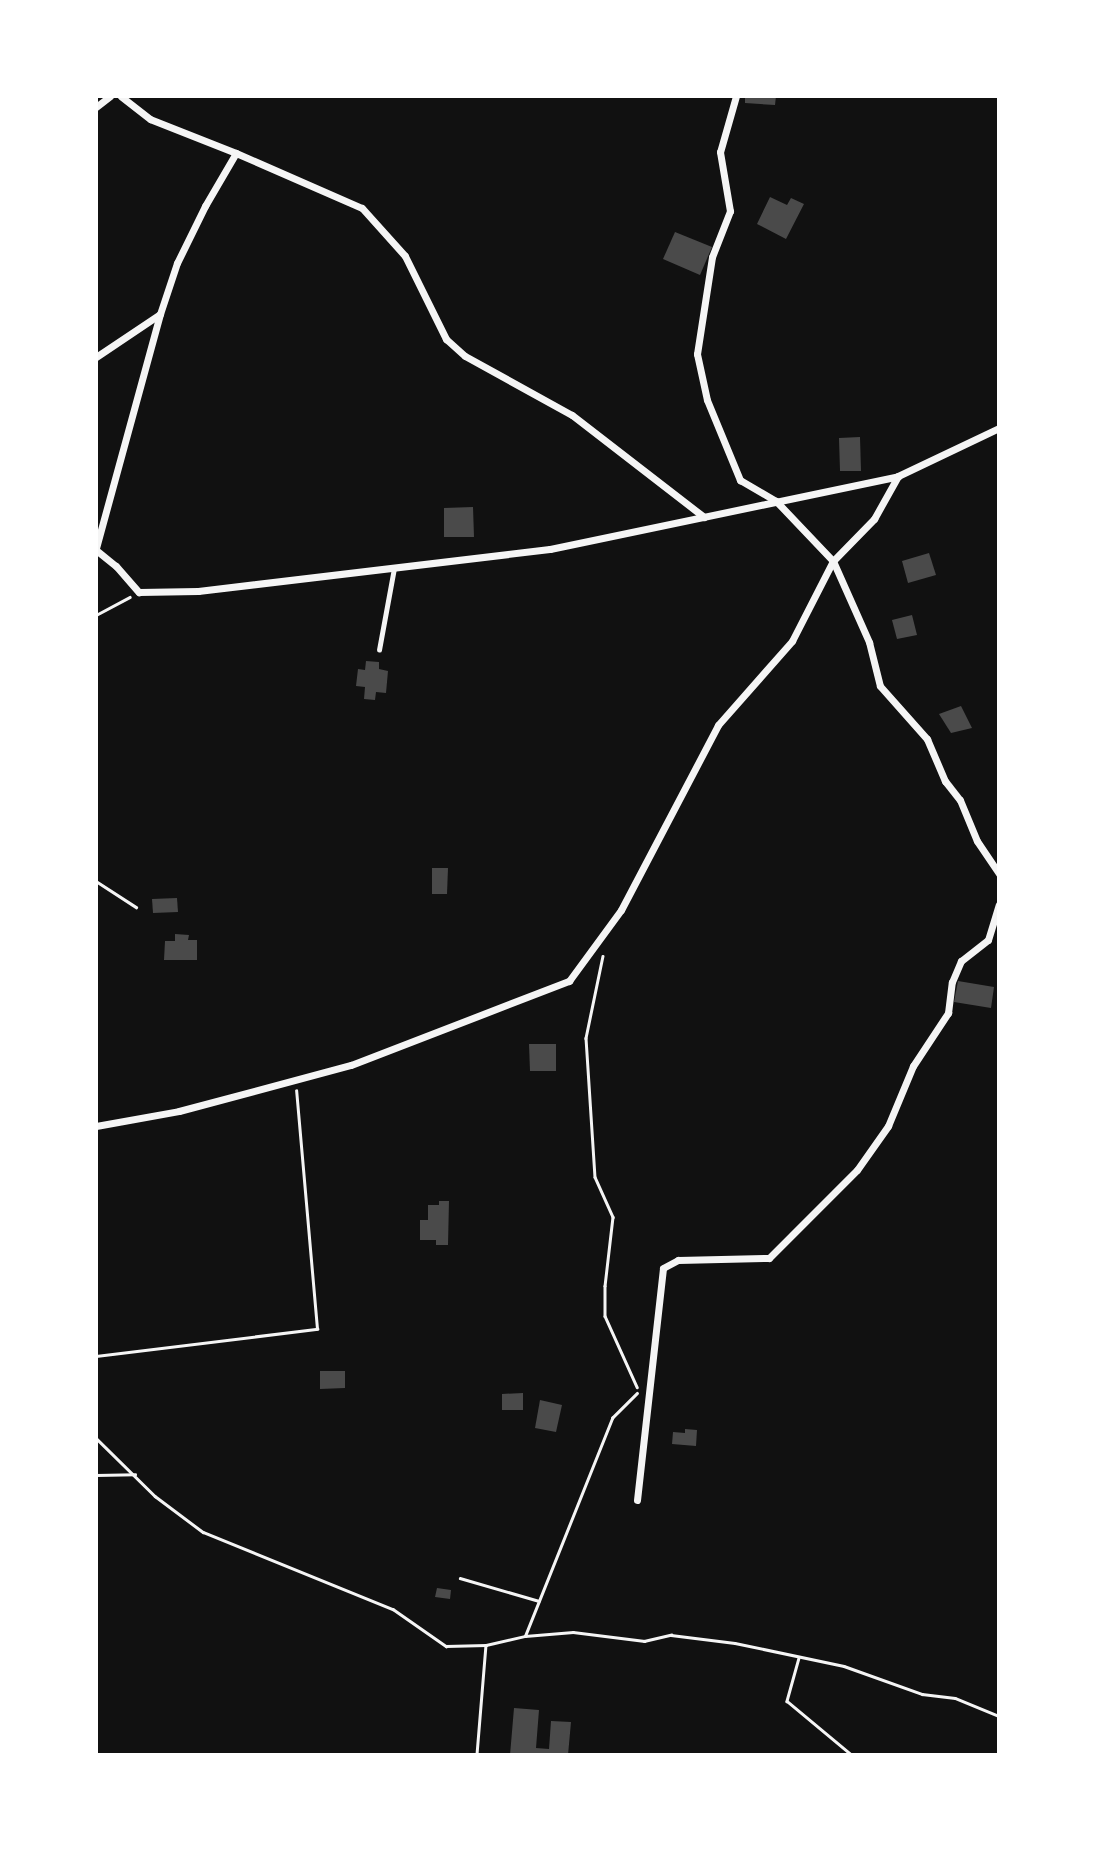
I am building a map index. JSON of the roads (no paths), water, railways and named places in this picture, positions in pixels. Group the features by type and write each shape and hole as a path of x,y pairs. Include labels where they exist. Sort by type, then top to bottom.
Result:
{"street":[{"path":"96,107 110,96"},
{"path":"121,96 150,119 362,208 405,256 446,339 465,356 572,415 704,517"},
{"path":"736,96 720,152 730,211 712,257 697,354 707,400 740,480 776,502 833,561 869,642 880,686 927,739 945,781 960,800 977,841 999,874"},
{"path":"236,153 205,206 177,263 160,314 96,549 116,566 139,592 198,591 550,549 898,476 999,428"},
{"path":"96,357 160,314"},
{"path":"96,1126 179,1111 351,1065 569,981 621,910 718,725 792,641 833,561 874,519 898,476"},
{"path":"637,1500 663,1268 678,1260 769,1258 857,1170 888,1126 913,1066 948,1013 952,982 961,961 988,940 999,905"}],"lane":[{"path":"379,650 394,568"}]}
